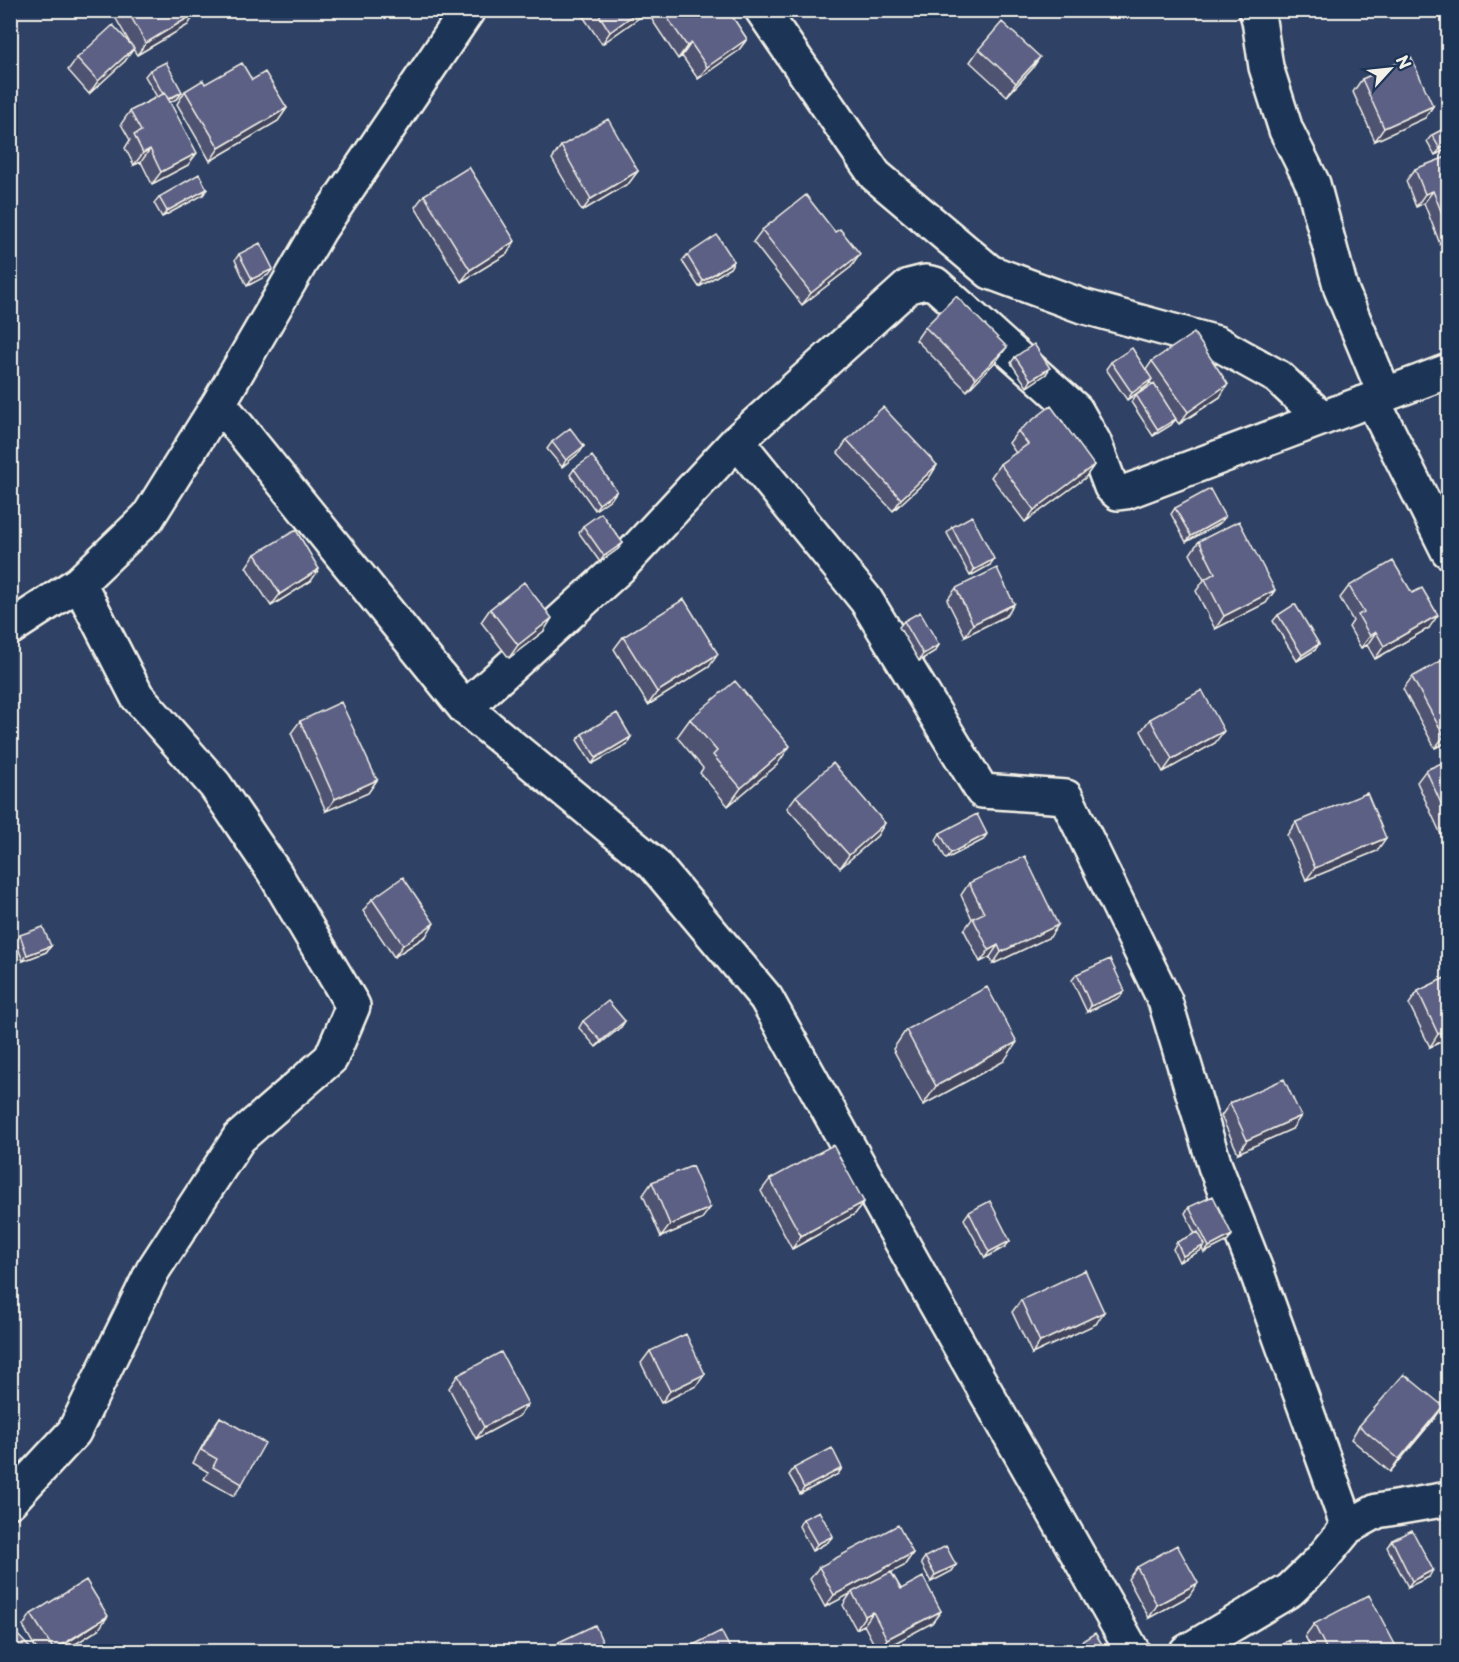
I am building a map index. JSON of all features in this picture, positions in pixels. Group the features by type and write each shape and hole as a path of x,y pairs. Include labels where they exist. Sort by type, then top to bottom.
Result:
{"street":[{"path":"10,628 79,583 148,517 219,403 320,229 468,10"},
{"path":"762,10 875,175 990,272 1082,306 1217,343 1278,377 1322,418"},
{"path":"1256,10 1266,67 1286,130 1313,183 1341,289 1378,397 1449,550"},
{"path":"465,708 619,568 737,441 909,286 925,282 934,284 1076,410 1094,442 1111,487 1118,492 1126,492 1449,371"},
{"path":"219,403 465,708 653,863 766,998 1133,1652"},
{"path":"737,441 866,600 982,791 1066,797 1165,1001 1215,1166 1256,1270 1348,1527"},
{"path":"10,1501 74,1432 153,1270 239,1138 331,1058 353,1006 274,872 215,785 137,696 79,583"},
{"path":"1186,1652 1290,1590 1319,1562 1348,1527 1377,1511 1449,1499"}],"building":[{"path":"127,10 195,10 196,13 146,43"},
{"path":"596,10 640,10 610,32"},
{"path":"662,10 728,10 747,39 707,67 691,43 687,46"},
{"path":"1002,22 1040,57 1016,83 979,49"},
{"path":"113,25 134,48 98,81 77,58"},
{"path":"1411,57 1433,106 1384,128 1362,79"},
{"path":"166,62 182,92 168,99 150,70"},
{"path":"242,63 252,80 265,72 287,108 219,148 185,91 203,80 205,84"},
{"path":"165,93 197,153 161,172 150,149 143,153 134,135 141,131 130,111"},
{"path":"608,119 638,171 591,199 561,146"},
{"path":"1449,126 1449,144 1440,149 1432,135"},
{"path":"1449,156 1449,231 1433,191 1425,194 1415,169"},
{"path":"469,167 515,241 470,270 424,195"},
{"path":"199,174 207,189 167,211 159,197"},
{"path":"806,195 835,232 840,229 860,254 811,293 762,230"},
{"path":"717,235 734,261 703,281 687,255"},
{"path":"260,243 273,269 252,279 239,254"},
{"path":"956,296 1007,347 976,378 925,327"},
{"path":"1194,333 1228,384 1188,412 1152,361"},
{"path":"1034,344 1050,368 1031,380 1015,357"},
{"path":"1132,348 1152,379 1132,393 1111,362"},
{"path":"1154,384 1176,419 1158,430 1136,395"},
{"path":"1051,406 1094,465 1034,510 1000,464 1028,444 1018,431"},
{"path":"883,407 937,465 901,499 847,440"},
{"path":"570,428 584,446 566,460 552,442"},
{"path":"592,456 617,491 599,504 574,469"},
{"path":"1210,489 1225,517 1191,536 1175,508"},
{"path":"601,513 623,543 604,556 583,526"},
{"path":"972,516 994,559 974,570 952,527"},
{"path":"1239,521 1275,590 1224,616 1205,579 1215,573 1199,541"},
{"path":"296,530 319,569 280,594 255,554"},
{"path":"1393,561 1412,593 1422,588 1438,615 1384,646 1376,632 1370,636 1358,615 1364,612 1349,586"},
{"path":"997,568 1014,604 973,624 956,588"},
{"path":"524,582 552,618 518,645 490,609"},
{"path":"684,599 718,654 657,692 623,637"},
{"path":"1295,604 1319,644 1302,655 1278,615"},
{"path":"920,612 939,645 923,654 904,621"},
{"path":"1448,657 1449,733 1444,736 1412,677"},
{"path":"735,681 790,746 741,788 713,755 717,751 690,719"},
{"path":"1202,690 1224,731 1172,759 1150,719"},
{"path":"341,702 377,780 335,799 300,721"},
{"path":"617,713 631,737 596,758 582,734"},
{"path":"1449,760 1449,821 1426,770"},
{"path":"833,763 885,823 849,855 796,796"},
{"path":"1367,793 1386,838 1315,868 1296,822"},
{"path":"977,814 987,834 951,853 940,833"},
{"path":"1025,856 1058,925 1001,952 998,945 989,950 973,918 984,913 969,883"},
{"path":"403,877 434,923 403,945 372,899"},
{"path":"43,927 51,946 27,955 20,935"},
{"path":"1110,959 1125,991 1091,1006 1077,974"},
{"path":"1449,976 1449,1029 1438,1034 1418,991"},
{"path":"987,987 1017,1042 936,1086 906,1030"},
{"path":"608,1001 625,1021 601,1041 583,1021"},
{"path":"1284,1079 1301,1116 1247,1140 1230,1103"},
{"path":"833,1145 864,1202 801,1236 770,1179"},
{"path":"692,1166 710,1208 670,1225 652,1182"},
{"path":"1213,1196 1232,1235 1209,1247 1189,1207"},
{"path":"990,1201 1010,1241 989,1252 969,1212"},
{"path":"1198,1232 1205,1245 1183,1256 1177,1242"},
{"path":"1085,1270 1104,1312 1040,1342 1021,1300"},
{"path":"686,1334 705,1374 670,1391 650,1351"},
{"path":"501,1352 528,1404 484,1427 458,1375"},
{"path":"1404,1374 1443,1406 1399,1459 1359,1426"},
{"path":"220,1417 265,1443 242,1484 213,1467 217,1459 201,1450"},
{"path":"832,1448 842,1468 804,1488 794,1468"},
{"path":"819,1511 833,1536 817,1544 803,1519"},
{"path":"898,1525 913,1553 834,1595 819,1567"},
{"path":"1412,1530 1433,1570 1412,1581 1392,1540"},
{"path":"1177,1545 1198,1583 1157,1605 1137,1567"},
{"path":"946,1546 956,1565 935,1575 925,1557"},
{"path":"891,1572 901,1589 923,1577 941,1611 887,1639 873,1612 865,1616 852,1592"},
{"path":"86,1580 108,1616 54,1650 31,1614"},
{"path":"1369,1595 1399,1652 1328,1652 1314,1624"},
{"path":"595,1625 607,1652 563,1652 559,1642"},
{"path":"11,1628 34,1652 10,1652"},
{"path":"721,1631 732,1652 683,1652 683,1650"},
{"path":"1095,1633 1107,1652 1065,1652"},
{"path":"1289,1640 1294,1652 1265,1652"}]}
